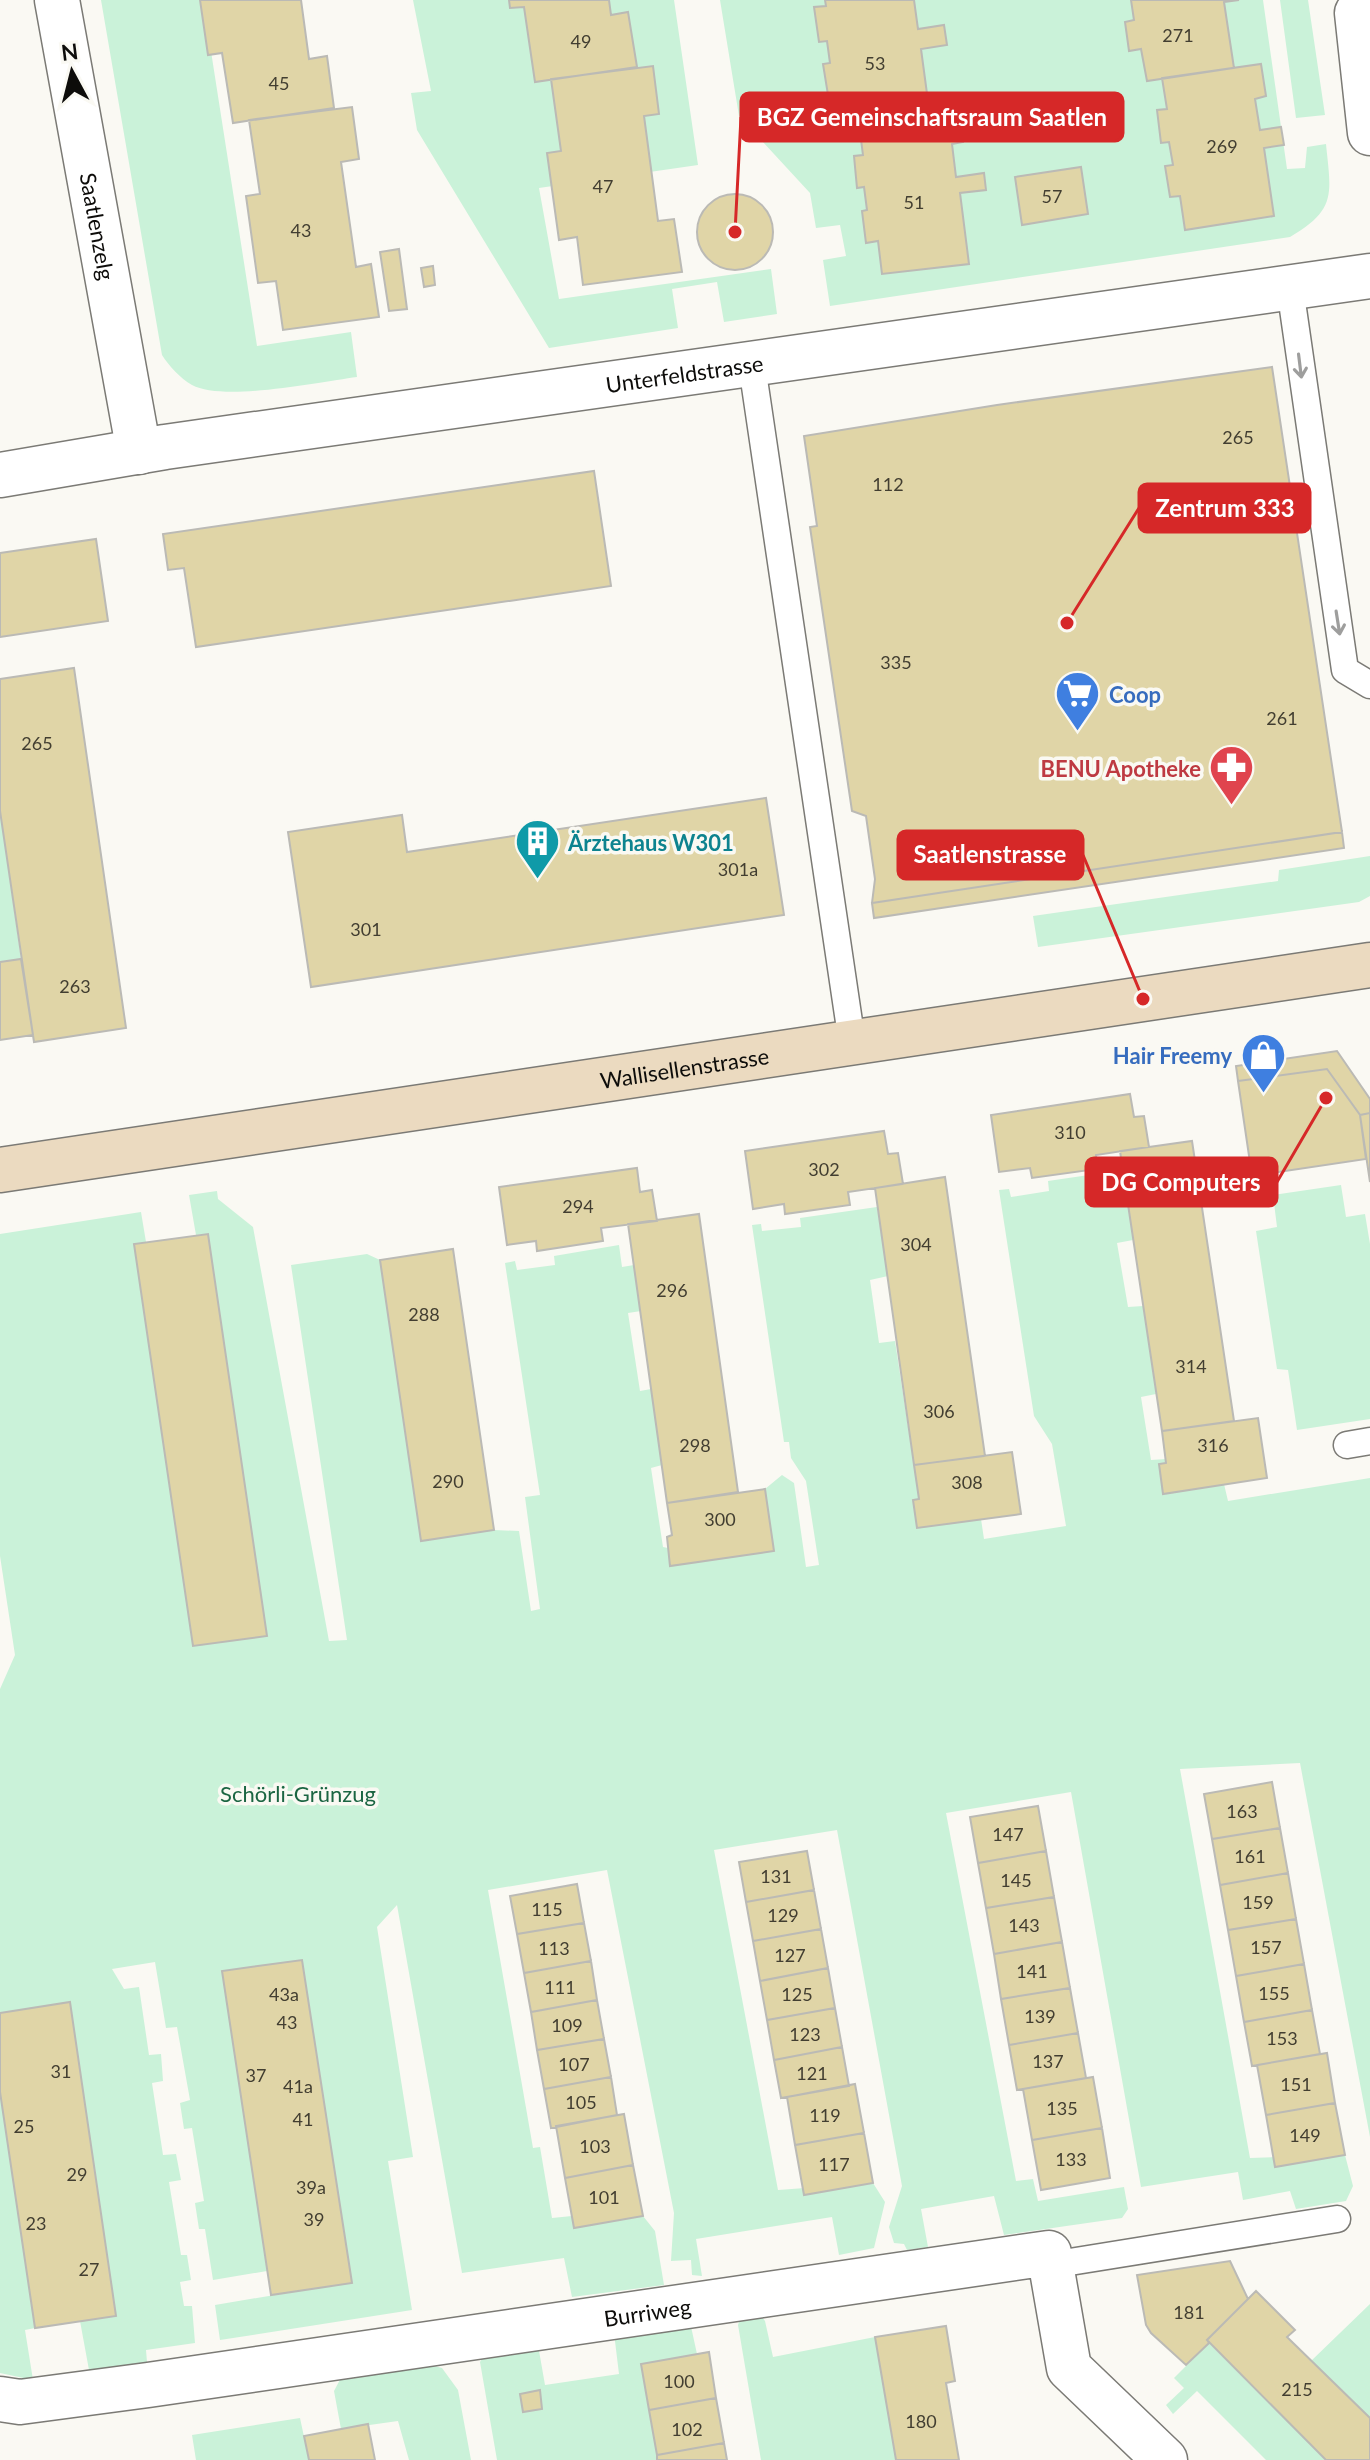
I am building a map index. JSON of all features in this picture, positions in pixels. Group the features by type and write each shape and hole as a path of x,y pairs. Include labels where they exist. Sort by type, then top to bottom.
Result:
{"street":[{"name":"Saatlenzelg","path":"57,0 139,452"},
{"path":"1363,10 1370,133"},
{"name":"Unterfeldstrasse","path":"0,475 139,452 1370,276"},
{"name":"Wallisellenstrasse","path":"0,1170 1370,965"},
{"name":"Burriweg","path":"0,2399 20,2402 148,2385 1049,2253 1051,2265"},
{"path":"1051,2265 1069,2368 1165,2460"}],"lane":[{"path":"1290,288 1345,670 1370,685"},
{"path":"752,366 852,1042"},
{"path":"1051,2265 1337,2219"}],"green space":[{"path":"101,0 203,0 257,346 351,332 357,377 272,389 206,390 192,385 179,375 162,355"},
{"path":"413,0 674,0 698,165 539,188 559,299 771,269 777,314 724,322 717,282 672,289 678,328 549,348 417,130 411,93 431,91"},
{"path":"720,0 1263,0 1287,169 1305,168 1307,147 1326,144 1328,199 1316,218 1290,237 830,306 823,260 846,256 840,225 816,228 810,193 739,116"},
{"path":"1280,0 1308,0 1325,115 1296,118"},
{"path":"0,811 21,959 0,962"},
{"path":"1370,856 1370,896 1359,902 1038,947 1033,916 1278,881 1279,870"},
{"name":"Schörli-Grünzug","path":"1123,1170 1133,1240 1117,1243 1128,1307 1143,1306 1156,1394 1141,1397 1151,1460 1166,1459 1166,1463 1159,1465 1163,1493 1224,1484 1228,1501 1370,1478 1370,2137 1300,1763 1180,1769 1250,2158 1345,2155 1353,2186 1346,2201 1296,2209 1290,2191 1243,2200 1238,2172 1141,2187 1071,1792 946,1813 1016,2181 1033,2179 1038,2201 1124,2187 1128,2209 1122,2218 1004,2235 994,2196 921,2209 928,2247 907,2250 904,2244 894,2243 889,2227 902,2186 837,1830 714,1850 778,2190 873,2183 885,2202 874,2248 839,2255 832,2217 696,2239 702,2276 692,2275 691,2260 671,2261 674,2213 607,1870 488,1890 533,2148 540,2147 552,2218 572,2216 574,2228 643,2216 655,2231 664,2285 572,2297 564,2258 462,2273 397,1905 377,1927 413,2157 388,2161 412,2310 220,2340 215,2305 352,2282 302,1960 223,1971 267,2271 213,2280 205,2229 199,2229 195,2203 204,2201 192,2128 184,2129 180,2103 190,2100 177,2027 166,2028 155,1962 112,1969 124,1989 139,1987 149,2055 161,2054 163,2081 152,2083 163,2155 176,2154 181,2180 169,2182 181,2255 187,2255 191,2280 180,2282 184,2306 192,2306 195,2343 146,2350 147,2362 89,2370 80,2321 116,2316 70,2003 0,2013 0,1689 15,1655 0,1556 0,1234 141,1212 146,1242 134,1244 193,1646 266,1636 208,1234 196,1235 189,1195 217,1191 218,1199 253,1227 329,1641 347,1640 291,1265 367,1254 380,1260 421,1540 494,1530 519,1531 531,1611 540,1609 525,1497 540,1495 505,1263 515,1261 517,1270 555,1265 554,1256 619,1245 622,1267 634,1265 641,1311 628,1313 640,1391 651,1389 662,1465 651,1468 663,1547 668,1548 670,1565 774,1551 765,1489 782,1475 794,1483 806,1567 819,1565 806,1481 791,1458 789,1442 784,1442 752,1225 761,1224 762,1231 801,1227 800,1218 877,1207 888,1276 870,1280 879,1343 895,1341 919,1499 913,1500 917,1528 981,1519 984,1539 1066,1526 1052,1444 1034,1416 999,1190 1009,1189 1011,1197 1049,1191 1048,1181"},
{"path":"1341,1185 1346,1217 1365,1214 1370,1244 1370,1419 1297,1430 1288,1370 1277,1369 1256,1231 1277,1227 1273,1195"},
{"path":"0,2092 35,2328 25,2330 33,2380 0,2373"},
{"path":"1370,2304 1370,2418 1311,2361"},
{"path":"759,2313 765,2321 773,2357 875,2337 896,2460 761,2460 738,2325 741,2316"},
{"path":"690,2322 697,2354 641,2364 658,2460 497,2460 480,2362 486,2352 538,2345 545,2385 619,2374 614,2333"},
{"path":"1209,2343 1326,2460 1266,2460 1197,2391 1173,2414 1166,2405 1184,2388 1174,2378"},
{"path":"423,2363 442,2368 458,2390 471,2460 409,2460 398,2421 341,2429 334,2391 343,2374"},
{"path":"300,2418 309,2460 196,2460 192,2435"}],"building":[{"path":"200,0 301,0 309,59 327,56 334,108 233,123 222,53 208,55"},
{"path":"509,0 609,0 611,15 628,12 637,67 535,82 524,7 510,8"},
{"path":"825,0 914,0 918,29 944,25 947,45 921,49 930,116 842,127 838,94 828,95 823,64 830,63 827,41 819,42 814,7 826,6"},
{"path":"1131,0 1239,0 1224,2 1234,68 1147,81 1141,49 1129,51 1125,22 1134,20"},
{"path":"1261,64 1266,96 1255,99 1260,130 1281,127 1284,145 1264,148 1274,216 1185,230 1180,196 1170,197 1165,166 1173,165 1169,142 1161,143 1157,110 1167,109 1162,78"},
{"path":"653,66 659,114 644,116 658,221 674,219 682,272 583,285 577,237 559,240 547,153 561,151 551,79"},
{"path":"352,107 359,159 341,162 356,267 371,264 379,317 283,330 276,281 258,283 246,196 260,194 249,120"},
{"path":"959,112 963,142 952,144 956,177 984,173 986,190 960,193 969,264 882,274 878,241 866,243 862,211 867,210 864,187 857,188 854,156 863,155 859,124"},
{"path":"1081,167 1088,214 1022,225 1015,177"},
{"path":"735,194 750,197 762,205 770,217 773,232 770,247 762,259 750,267 735,270 720,267 708,259 700,247 697,232 700,217 708,205 720,197"},
{"path":"399,249 407,309 389,311 380,252"},
{"path":"433,266 435,285 424,287 421,268"},
{"path":"1272,367 1342,832 872,903 875,879 866,816 852,811 810,527 817,526 804,436 997,405"},
{"path":"594,471 611,586 196,647 184,568 168,570 163,534"},
{"path":"96,539 108,621 0,637 0,553"},
{"path":"74,668 126,1028 34,1042 0,811 0,679"},
{"name":"Ärztehaus W301","path":"766,798 784,915 311,987 288,832 402,815 407,852"},
{"path":"1342,832 1344,848 874,918 872,903"},
{"path":"21,959 33,1035 0,1040 0,962"},
{"path":"1337,1051 1370,1099 1370,1113 1360,1115 1327,1069 1238,1081 1236,1066"},
{"path":"1327,1069 1360,1115 1366,1159 1252,1176 1238,1081"},
{"path":"1130,1094 1134,1117 1144,1116 1149,1147 1096,1155 1097,1169 1032,1178 1030,1168 999,1172 991,1115"},
{"path":"1370,1113 1370,1182 1360,1115"},
{"path":"884,1131 888,1154 898,1153 903,1184 848,1192 850,1205 785,1214 784,1204 753,1209 745,1151"},
{"path":"1192,1141 1234,1421 1162,1431 1120,1151"},
{"path":"637,1168 640,1192 652,1190 657,1221 601,1228 603,1241 537,1251 536,1241 507,1245 499,1187"},
{"path":"945,1177 985,1456 914,1465 875,1188"},
{"path":"699,1214 738,1492 667,1503 628,1224"},
{"path":"208,1234 267,1636 193,1646 134,1244"},
{"path":"453,1249 494,1530 421,1541 380,1260"},
{"path":"1258,1418 1267,1478 1163,1494 1159,1464 1166,1463 1162,1431"},
{"path":"1012,1452 1021,1514 917,1528 913,1500 919,1499 914,1465"},
{"path":"765,1489 774,1551 670,1566 667,1537 672,1535 667,1503"},
{"path":"1272,1782 1280,1828 1212,1839 1204,1794"},
{"path":"1038,1806 1046,1851 978,1863 970,1817"},
{"path":"1280,1828 1288,1873 1220,1885 1212,1839"},
{"path":"807,1851 814,1890 746,1902 739,1862"},
{"path":"1046,1851 1054,1897 986,1908 978,1863"},
{"path":"1288,1873 1296,1919 1228,1930 1220,1885"},
{"path":"577,1884 584,1923 517,1934 510,1896"},
{"path":"814,1890 821,1929 753,1941 746,1902"},
{"path":"1054,1897 1062,1942 994,1954 986,1908"},
{"path":"1296,1919 1304,1964 1236,1976 1228,1930"},
{"path":"584,1923 591,1961 524,1973 517,1934"},
{"path":"821,1929 828,1968 760,1981 753,1941"},
{"path":"1062,1942 1070,1988 1001,1999 994,1954"},
{"path":"302,1960 352,2283 271,2295 222,1971"},
{"path":"591,1961 597,2000 531,2012 524,1973"},
{"path":"1304,1964 1312,2010 1244,2022 1236,1976"},
{"path":"828,1968 835,2008 767,2020 760,1981"},
{"path":"1070,1988 1078,2033 1009,2045 1001,1999"},
{"path":"597,2000 604,2039 537,2050 531,2012"},
{"path":"70,2002 116,2316 35,2328 0,2092 0,2013"},
{"path":"835,2008 842,2047 774,2060 767,2020"},
{"path":"1312,2010 1320,2054 1252,2066 1244,2022"},
{"path":"1078,2033 1086,2078 1017,2090 1009,2045"},
{"path":"604,2039 611,2077 544,2089 537,2050"},
{"path":"842,2047 849,2086 781,2098 774,2060"},
{"path":"1327,2053 1335,2103 1266,2115 1257,2065"},
{"path":"611,2077 617,2115 551,2128 544,2089"},
{"path":"1093,2077 1102,2128 1032,2140 1023,2089"},
{"path":"855,2084 864,2133 795,2145 787,2097"},
{"path":"1335,2103 1345,2155 1275,2167 1266,2115"},
{"path":"624,2114 633,2165 565,2178 556,2126"},
{"path":"1102,2128 1110,2178 1041,2190 1032,2140"},
{"path":"864,2133 873,2183 804,2195 795,2145"},
{"path":"633,2165 643,2216 574,2228 565,2178"},
{"path":"1230,2261 1248,2299 1186,2365 1146,2325 1137,2275"},
{"path":"1256,2291 1295,2330 1287,2337 1370,2418 1370,2460 1326,2460 1207,2340"},
{"path":"946,2326 955,2381 946,2383 959,2460 896,2460 875,2337"},
{"path":"709,2352 716,2398 649,2410 641,2364"},
{"path":"540,2390 542,2409 523,2412 520,2394"},
{"path":"716,2398 724,2443 657,2455 649,2410"},
{"path":"368,2424 375,2460 309,2460 304,2436"},
{"path":"724,2443 727,2460 657,2460 657,2455"}],"place":[{"name":"BGZ Gemeinschaftsraum Saatlen","path":"735,232"},
{"name":"Zentrum 333","path":"1067,623"},
{"name":"Coop","path":"1078,733"},
{"name":"BENU Apotheke","path":"1232,807"},
{"name":"Ärztehaus W301","path":"537,881"},
{"name":"Saatlenstrasse","path":"1143,999"},
{"name":"Hair Freemy","path":"1263,1094"},
{"name":"DG Computers","path":"1326,1098"}]}
